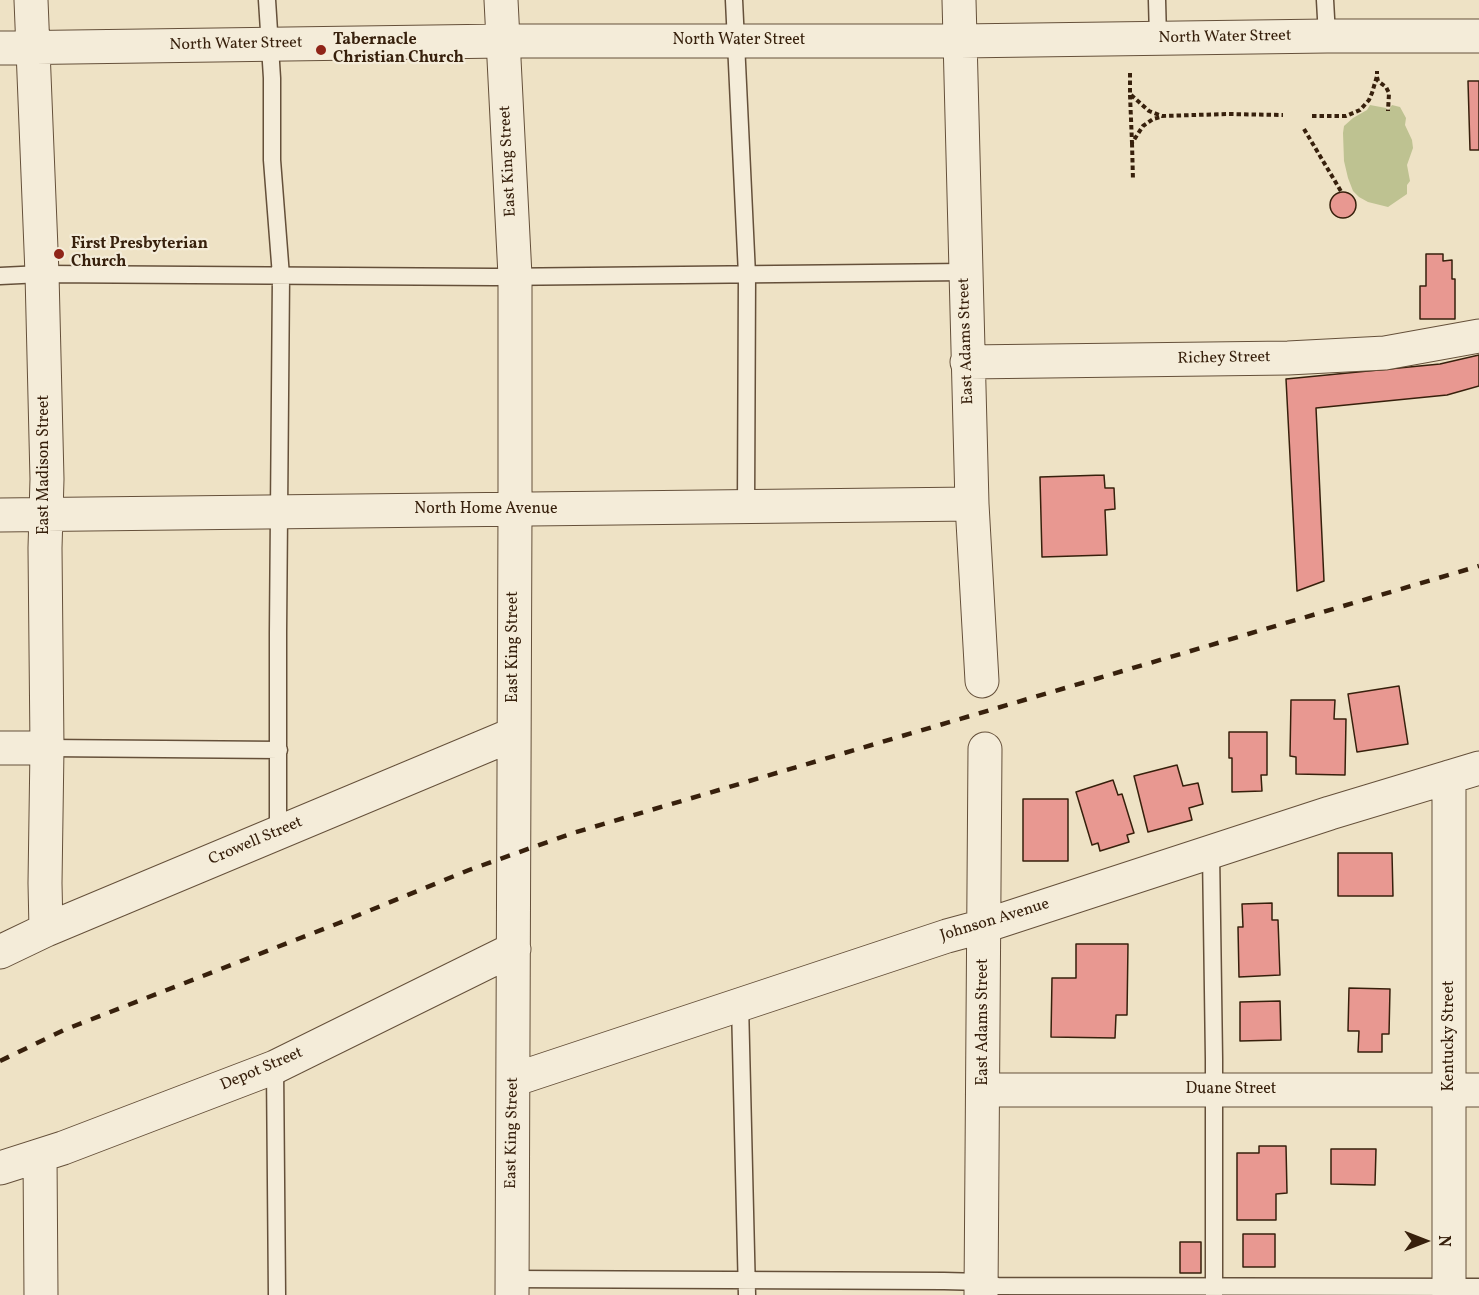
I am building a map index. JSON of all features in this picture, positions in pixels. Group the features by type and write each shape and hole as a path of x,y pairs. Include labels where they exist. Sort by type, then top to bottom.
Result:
{"street":[{"name":"East Madison Street","path":"31,0 42,274 47,479 45,548 46,930"},
{"name":"East King Street","path":"501,0 515,276 512,1287"},
{"name":"East Adams Street","path":"959,0 967,362 982,681"},
{"name":"North Water Street","path":"0,48 503,41 960,41 1479,36"},
{"name":"Richey Street","path":"967,362 1299,358 1385,353 1479,336"},
{"name":"North Home Avenue","path":"0,515 972,504"},
{"name":"Crowell Street","path":"0,952 46,930 514,734"},
{"path":"0,748 47,748"},
{"name":"East Adams Street","path":"981,1288 985,750"},
{"name":"Johnson Avenue","path":"513,1080 947,936 1330,813 1464,773"},
{"name":"Kentucky Street","path":"1459,1289 1464,1089 1464,773"},
{"name":"Depot Street","path":"0,1168 40,1156 275,1067 514,949"},
{"name":"Duane Street","path":"983,1090 1464,1089"},
{"path":"40,1156 41,1295"}],"lane":[{"path":"267,0 272,78 272,160 281,276 278,833"},
{"path":"734,0 747,275 746,506"},
{"path":"1157,0 1158,38"},
{"path":"1325,0 1327,36"},
{"path":"0,276 42,274 515,276 965,272"},
{"path":"47,748 279,750"},
{"path":"1211,852 1214,1290"},
{"path":"740,1004 747,1288"},
{"path":"275,1067 277,1295"},
{"path":"512,1287 981,1288 997,1286 1214,1290 1459,1289"}],"path":[{"path":"1130,73 1133,180"},
{"path":"1312,116 1346,116 1360,110 1369,100 1375,87 1377,74 1378,81 1386,87 1389,93 1388,111"},
{"path":"1130,94 1149,111 1162,116"},
{"path":"1132,143 1147,123 1162,116 1283,115"},
{"path":"1304,129 1342,193"}],"green space":[{"path":"1370,105 1386,108 1388,111 1392,105 1400,107 1406,118 1405,125 1412,140 1413,148 1407,165 1410,181 1407,185 1407,194 1388,207 1368,202 1353,191 1344,161 1344,126 1367,110"}],"building":[{"path":"1468,81 1479,81 1479,150 1470,150"},
{"path":"1343,192 1352,196 1356,205 1352,214 1343,218 1334,214 1330,205 1334,196"},
{"path":"1426,254 1443,254 1443,261 1452,260 1452,279 1455,279 1455,319 1420,319 1420,286 1426,286"},
{"path":"1479,355 1479,386 1447,395 1316,408 1324,581 1297,591 1286,379 1440,364"},
{"path":"1104,475 1105,488 1114,488 1115,509 1105,510 1107,555 1042,557 1040,477"},
{"path":"1399,686 1408,744 1357,752 1348,694"},
{"path":"1291,700 1335,700 1334,719 1346,719 1345,775 1296,774 1296,757 1290,756"},
{"path":"1229,732 1267,732 1267,775 1261,775 1262,791 1232,792"},
{"path":"1177,765 1183,786 1198,783 1203,804 1189,808 1192,820 1148,832 1134,776"},
{"path":"1113,780 1118,795 1122,794 1134,833 1127,835 1129,842 1100,851 1098,843 1092,845 1076,792"},
{"path":"1023,799 1068,799 1068,861 1023,861"},
{"path":"1338,853 1392,853 1393,896 1338,896"},
{"path":"1272,903 1272,920 1278,920 1280,975 1239,977 1238,927 1243,927 1242,904"},
{"path":"1076,944 1128,944 1127,1015 1116,1015 1115,1038 1051,1037 1052,978 1076,978"},
{"path":"1349,988 1390,989 1389,1034 1382,1034 1382,1052 1358,1052 1359,1031 1348,1031"},
{"path":"1280,1001 1281,1040 1240,1041 1240,1002"},
{"path":"1259,1146 1286,1146 1287,1193 1276,1194 1276,1220 1237,1220 1237,1153 1259,1153"},
{"path":"1331,1149 1376,1149 1375,1185 1331,1184"},
{"path":"1243,1234 1275,1234 1275,1267 1243,1267"},
{"path":"1180,1242 1201,1242 1201,1273 1180,1273"}],"railway":[{"path":"0,1061 64,1030 469,870 573,833 1479,566"}],"place":[{"name":"Tabernacle Christian Church","path":"321,50"},
{"name":"First Presbyterian Church","path":"59,254"}]}
